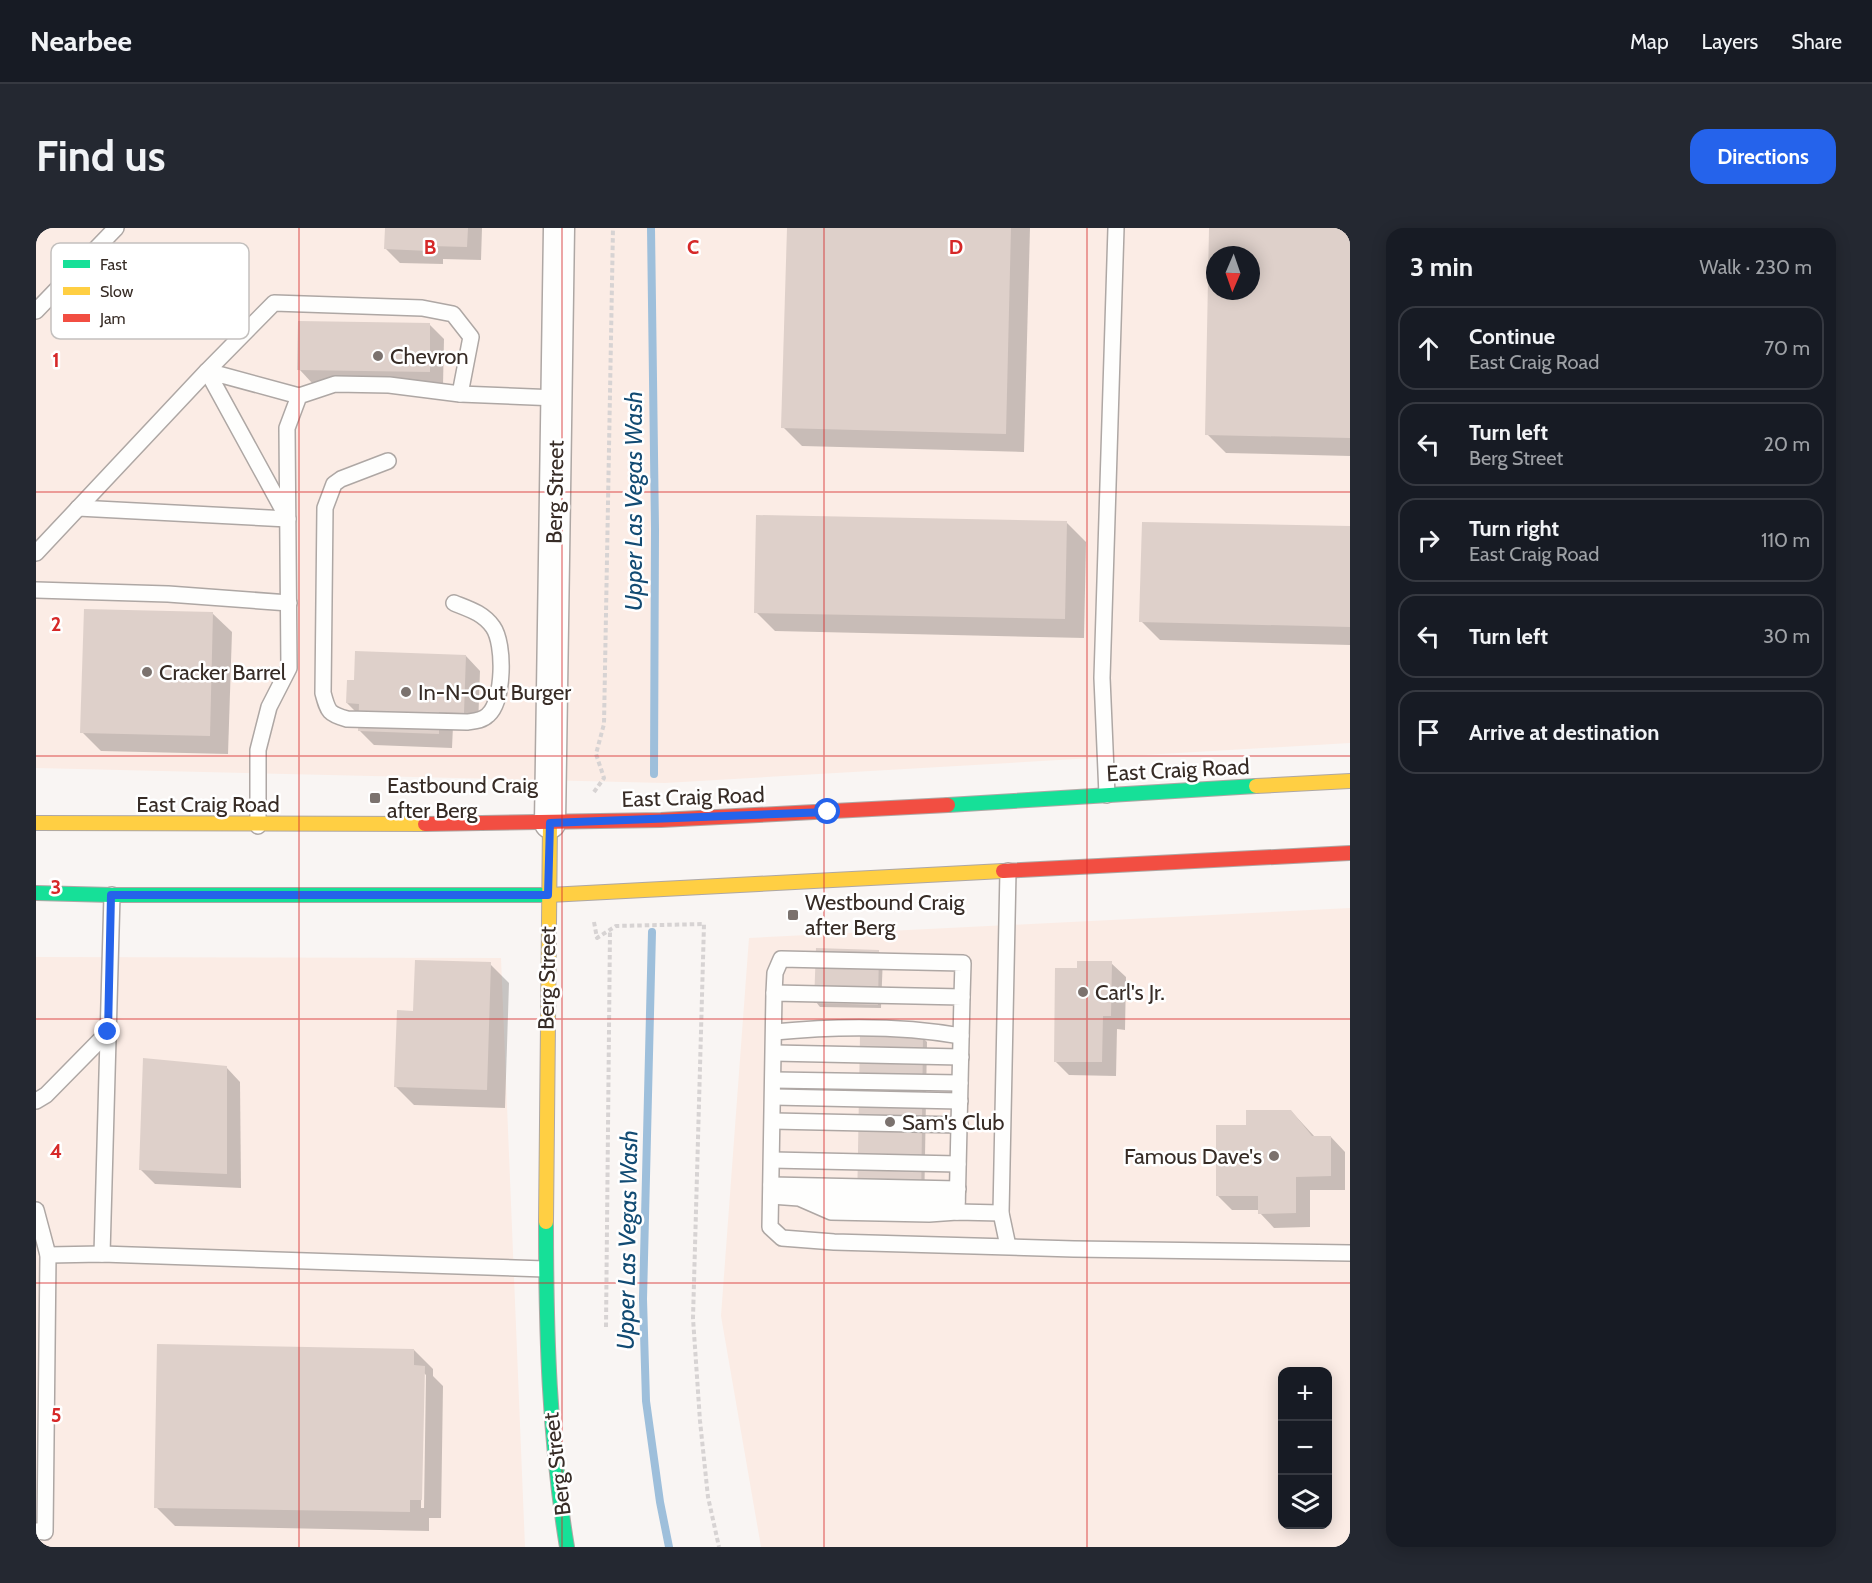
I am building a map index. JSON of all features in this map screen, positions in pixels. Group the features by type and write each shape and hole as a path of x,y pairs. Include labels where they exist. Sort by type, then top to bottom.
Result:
{"main road":[{"name":"East Craig Road","path":"36,823 258,826 550,823 750,816 1350,782"},
{"name":"Berg Street","path":"550,823 546,1269 548,1380 556,1469 567,1547"},
{"path":"36,893 548,895 1350,853"}],"street":[{"name":"Berg Street","path":"550,823 559,228"}],"lane":[{"path":"102,243 116,228"},
{"path":"1107,795 1102,678 1116,228"},
{"path":"36,311 51,295"},
{"path":"249,328 274,303 422,308 453,314 471,337 460,394"},
{"path":"36,553 239,339"},
{"path":"207,371 299,396 335,384 389,385 460,394 557,398"},
{"path":"207,371 288,519"},
{"path":"258,826 258,750 269,707 289,668 287,428 299,396"},
{"path":"388,461 341,479 334,484 325,508 323,693 327,710 335,716 347,719 467,722 481,720 490,714 499,695 501,647 494,628 478,612 454,603"},
{"path":"78,508 288,519"},
{"path":"36,590 168,594 288,603"},
{"path":"1008,871 1002,1213 1008,1246"},
{"path":"102,1254 111,895"},
{"path":"957,1200 963,963 781,959 775,973 774,993 770,1227 782,1238 834,1242 1350,1253"},
{"path":"774,993 962,997"},
{"path":"774,1032 821,1028 929,1030 961,1034"},
{"path":"36,1101 46,1095 108,1032"},
{"path":"774,1053 961,1057"},
{"path":"774,1080 960,1083"},
{"path":"774,1097 960,1101"},
{"path":"773,1121 960,1125"},
{"path":"772,1160 958,1164"},
{"path":"771,1190 957,1200 1002,1213"},
{"path":"771,1190 799,1198 831,1212 929,1214 957,1200"},
{"path":"36,1210 48,1255 45,1532 36,1531"},
{"path":"48,1255 102,1254 546,1269"}],"path":[{"path":"606,1327 610,929"}],"shaded area":[{"path":"36,228 1350,228 1350,743 665,783 36,768"},
{"path":"1350,908 1350,1547 761,1547 721,1316 749,938"},
{"path":"36,957 501,958 525,1547 36,1547"}],"building":[{"path":"385,228 468,228 467,247 430,246 429,251 384,249"},
{"path":"787,228 1011,228 1006,434 781,428"},
{"path":"1209,228 1350,228 1350,438 1205,435 1208,300 1260,300 1260,246 1209,246"},
{"path":"298,321 430,323 430,372 297,370"},
{"path":"756,515 1067,521 1065,619 754,613"},
{"path":"1142,522 1350,526 1350,627 1139,622"},
{"name":"Cracker Barrel","path":"84,609 213,612 210,736 80,733"},
{"name":"In-N-Out Burger","path":"355,651 466,655 464,713 439,712 439,734 358,731 359,704 346,703 347,680 354,680"},
{"path":"816,948 879,950 878,1005 814,1003"},
{"path":"415,960 491,962 487,1090 394,1087 397,1010 413,1011"},
{"name":"Carl's Jr.","path":"1077,961 1112,961 1111,1016 1103,1016 1102,1062 1054,1062 1055,968 1077,968"},
{"name":"Sam's Club","path":"860,1035 923,1037 921,1209 857,1208"},
{"path":"143,1058 227,1066 227,1174 139,1170"},
{"name":"Famous Dave's","path":"1246,1110 1291,1110 1312,1136 1331,1136 1331,1176 1296,1177 1296,1213 1258,1214 1258,1196 1216,1196 1216,1125 1246,1125"},
{"path":"157,1344 414,1349 414,1365 425,1366 422,1500 410,1500 410,1512 154,1508"}],"waterway":[{"name":"Upper Las Vegas Wash","path":"651,228 655,529 654,774"},
{"name":"Upper Las Vegas Wash","path":"652,932 643,1299 646,1401 660,1502 669,1547"}],"traffic: fast":[{"path":"948,805 1256,786"},
{"path":"36,893 549,895"},
{"path":"546,1222 552,1425 567,1547"}],"traffic: slow":[{"path":"1256,786 1350,781"},
{"path":"36,823 425,824"},
{"path":"546,1222 550,823"},
{"path":"549,895 1003,871"}],"traffic: jam":[{"path":"425,824 661,820 948,805"},
{"path":"1003,871 1350,853"}],"place":[{"name":"Chevron","path":"378,356"},
{"name":"Cracker Barrel","path":"147,672"},
{"name":"In-N-Out Burger","path":"406,692"},
{"name":"Eastbound Craig after Berg","path":"375,798"},
{"name":"Westbound Craig after Berg","path":"793,915"},
{"name":"Carl's Jr.","path":"1083,992"},
{"name":"Sam's Club","path":"890,1122"},
{"name":"Famous Dave's","path":"1274,1156"}],"route":[{"path":"108,1032 111,895 548,895 550,823 828,812"}]}
